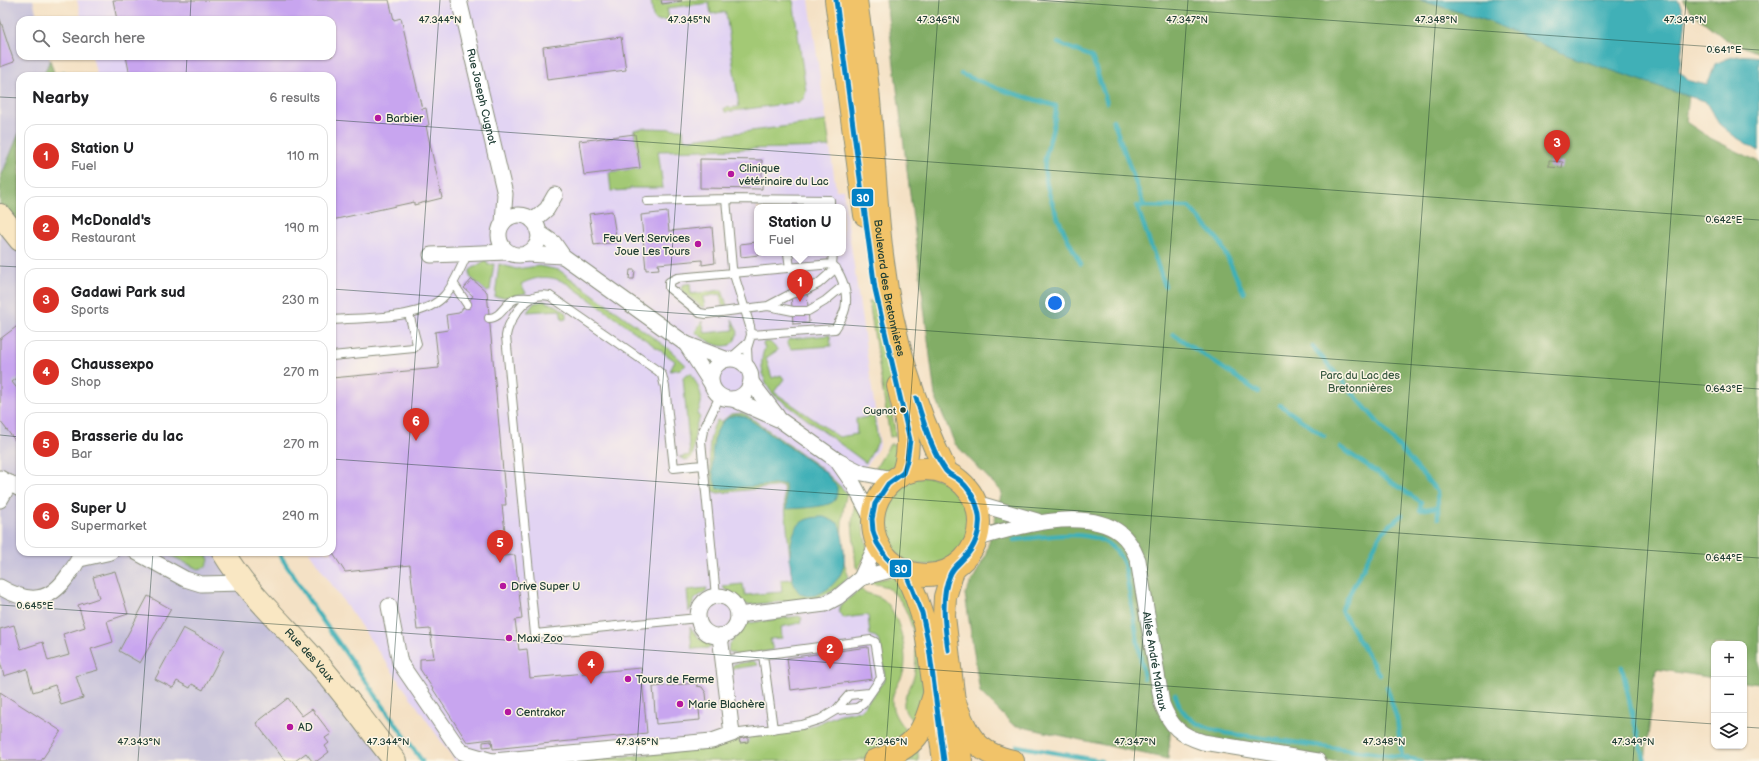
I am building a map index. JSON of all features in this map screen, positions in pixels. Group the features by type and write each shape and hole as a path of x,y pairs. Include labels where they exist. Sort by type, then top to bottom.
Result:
{"main road":[{"name":"Boulevard des Bretonnières","path":"836,0 875,289 910,440 907,461 898,476"},
{"name":"Boulevard des Bretonnières","path":"856,0 868,88 883,262 890,305 898,342 930,440 947,473"},
{"path":"925,468 947,473 964,485 976,503 979,521 976,539 968,555 954,567 930,575 902,569 886,557 877,543 873,531 872,519 878,496 898,476 925,468"},
{"path":"954,567 945,597 944,616 961,761"},
{"path":"902,569 916,597 925,624 944,761"},
{"path":"874,761 900,752 916,737 928,716 935,691"},
{"path":"954,700 972,740 992,755 1013,761"}],"street":[{"name":"Rue Joseph Cugnot","path":"459,0 505,194 501,226"},
{"name":"Rue Joseph Cugnot","path":"505,194 514,202 531,223 554,243 563,256 686,344 728,359"},
{"path":"531,223 547,209 555,195"},
{"path":"0,215 16,235"},
{"path":"470,254 492,236 511,216 531,223"},
{"path":"526,254 536,245 531,223"},
{"path":"501,226 500,243 508,252"},
{"path":"431,255 508,252 520,256 526,254 563,256"},
{"name":"Rue Joseph Cugnot","path":"686,344 711,383"},
{"path":"780,420 738,360 728,359 716,366 712,371 711,383 716,392 780,420 838,461 862,473 898,476"},
{"path":"727,398 745,394 749,375"},
{"path":"838,461 854,485 872,519"},
{"path":"0,500 10,483"},
{"name":"Allée André Malraux","path":"976,503 1040,521"},
{"name":"Allée André Malraux","path":"976,539 1040,521 1079,520 1108,527 1119,532 1133,548 1142,574 1162,704 1171,723 1188,737 1203,742 1318,761"},
{"path":"738,614 825,604 838,597 861,578 877,543"},
{"path":"0,587 15,596 33,598 43,597 53,593 64,582 79,556"},
{"path":"143,556 185,579 201,584 243,583"},
{"name":"Rue des Vaux","path":"225,556 243,583 258,601 321,667 395,761"},
{"path":"861,578 902,569"},
{"path":"716,596 722,596 733,603 738,614 738,621 731,632 720,636 714,636 703,630 698,618 700,606 710,598 716,596"},
{"path":"389,606 400,663 461,752 492,761 712,741 732,734 720,636"}],"lane":[{"path":"647,201 726,199 783,203 830,200 830,204"},
{"path":"726,199 733,273 750,326 749,375"},
{"path":"336,320 409,314 427,307 444,296 453,284 470,254"},
{"path":"788,256 790,268"},
{"path":"728,359 750,339 835,329 842,317 846,302 839,272 834,266 833,256"},
{"path":"834,266 818,284 806,290 791,294 768,306 744,310 704,314 669,288 669,282 672,279 790,268 834,266"},
{"path":"453,284 466,304"},
{"path":"768,306 792,312 808,311 825,301 843,286"},
{"path":"489,318 496,316 505,306 516,299 532,298 541,295 550,296 558,300 662,375 665,387 674,468 702,465"},
{"path":"532,298 514,317 508,327 506,336 535,634 698,618"},
{"path":"336,356 414,348 417,344 409,314"},
{"path":"716,596 702,465 701,442 703,431 727,398"},
{"path":"722,660 871,640 876,646 881,678 869,693 863,704 857,708 836,710"},
{"path":"763,655 773,729"},
{"path":"732,734 802,725 821,719 836,710 849,696 869,693"}],"shaded area":[{"path":"0,0 33,0 37,16 16,16 16,60 50,60 45,72 16,72 16,141 0,179"},
{"path":"77,0 809,0 836,190 843,190 845,204 754,204 754,256 846,256 846,211 880,445 854,485 847,493 843,506 841,524 846,571 860,589 841,605 844,618 868,615 870,635 876,637 880,643 885,678 884,682 860,711 840,714 810,727 799,730 739,737 714,748 575,761 455,761 312,556 336,556 336,72 96,72 93,60 336,60 336,16 81,16"},
{"path":"0,215 16,235 16,556 228,556 395,761 0,761"}],"green space":[{"path":"651,0 661,0 662,4 688,0 793,0 806,91 804,98 799,102 725,112 724,108 739,107 726,13 722,12 711,14 709,3 667,8 669,20 656,21 653,17"},
{"name":"Parc du Lac des Bretonnières","path":"886,0 1420,0 1488,21 1689,95 1686,122 1710,138 1759,162 1759,684 1747,682 1747,641 1711,641 1711,678 1656,669 1645,761 1318,761 1203,742 1171,724 1168,759 1013,725 980,692 965,594 985,557 1002,492 955,444 935,396"},
{"path":"1682,0 1759,0 1759,53 1725,39 1693,13"},
{"path":"50,60 54,72 45,72"},
{"path":"826,121 830,147 658,151 663,188 630,188 630,190 611,191 609,172 640,168 634,130 643,128 683,129 684,140"},
{"path":"16,141 16,235 0,215 0,179"},
{"path":"486,260 488,265 494,264 490,290 487,292 470,277 470,270"},
{"path":"499,264 516,269 539,266 559,270 669,349 686,365 681,369 670,371 675,361 565,282 552,278 534,279 521,284 526,293 507,297 495,297"},
{"path":"690,283 691,294 722,290 727,306 722,306 721,294 703,297 705,307 701,307 681,290 682,285"},
{"path":"544,301 559,307 566,313 566,319 562,320 560,310 527,312 534,303"},
{"path":"869,301 873,301 895,397 889,399 896,436 890,437"},
{"path":"732,319 738,332 735,340 730,345 716,345 707,341 695,332 702,321 705,333 734,330"},
{"path":"830,335 831,346 791,349 787,342 789,339"},
{"path":"764,342 770,342 778,350 766,358 772,378 781,375 784,379 774,392 839,437 857,434 856,419 874,416 878,442 866,463 774,395 764,379 762,360 765,348 763,344"},
{"path":"691,373 699,388 701,403 697,414 700,417 696,425 693,454 691,458 686,460 679,457 690,455 683,377"},
{"path":"742,413 747,415 821,468 847,493 843,512 842,547 843,558 849,577 833,591 818,598 747,605 734,594 724,589 723,586 743,584 745,595 782,592 781,580 792,579 783,486 718,493 713,491 709,446 713,428 717,420 721,422 731,414"},
{"path":"890,444 905,445 897,465 886,471 874,471"},
{"path":"917,477 935,477 951,484 963,496 970,512 970,530 963,546 951,558 935,565 917,565 901,558 889,546 882,530 882,512 889,496 901,484"},
{"path":"856,497 863,514 863,528 868,551 858,569 856,567 852,522"},
{"path":"172,556 207,556 209,560 206,567 198,569"},
{"path":"894,577 899,579 910,593 926,699 918,725 907,715 904,706 906,696 913,680 916,662 915,642 907,613 894,593 885,586 873,584 870,581"},
{"path":"707,588 706,591 695,599 689,612 687,590"},
{"path":"860,589 881,598 887,603 895,617 902,635 905,654 904,670 895,690 892,703 895,715 902,726 911,735 894,750 855,761 575,761 714,748 739,737 740,743 748,742 748,736 799,730 810,727 840,714 860,711 884,682 885,678 880,643 876,637 870,635 868,615 844,618 838,612 841,605"},
{"path":"799,616 802,618 800,623 781,627 782,638 770,639 773,650 739,656 728,651 729,645 748,623"},
{"path":"690,627 700,639 711,644 710,648 692,649"},
{"path":"754,661 758,665 731,669 734,664"},
{"path":"917,747 919,761 901,761"}],"water":[{"path":"1420,0 1678,0 1686,19 1679,71 1689,81 1707,85 1715,64 1736,56 1759,57 1759,151 1734,136 1719,124 1705,101 1569,56 1488,21"},
{"path":"736,415 746,417 825,472 837,487 837,495 835,500 827,505 787,509 785,484 717,489 714,481 712,458 713,446 720,426 727,419"},
{"path":"824,517 838,523 840,527 844,547 843,569 836,581 823,592 817,595 803,595 798,591 794,584 791,574 791,542 799,524 813,518"}],"building":[{"name":"Barbier","path":"113,0 389,0 394,20 401,18 422,109 426,108 429,125 426,126 442,198 414,205 414,202 336,219 336,72 129,72 127,60 336,60 336,16 116,16"},
{"path":"661,0 681,0 682,1 662,4"},
{"path":"0,19 14,62 0,67"},
{"path":"621,37 626,70 547,80 543,47"},
{"path":"635,134 640,168 584,175 579,141"},
{"name":"Clinique vétérinaire du Lac","path":"700,159 762,160 762,189 700,188"},
{"path":"1549,161 1563,162 1562,168 1549,167"},
{"path":"612,211 617,242 594,245 589,214"},
{"path":"667,212 669,231 712,227 715,263 702,265 702,260 658,264 659,269 646,270 641,215"},
{"path":"754,242 754,256 741,257 740,244"},
{"path":"630,270 635,270 634,279 629,279"},
{"path":"806,277 809,323 793,324 790,278"},
{"path":"472,279 487,292 506,505 502,505 505,532 501,532 503,556 515,555 522,619 515,620 519,650 527,649 530,678 641,668 647,733 493,749 492,739 467,742 420,669 420,659 434,658 430,629 417,630 410,565 345,572 335,556 336,556 336,378 439,368 435,332 448,330 446,315 459,313 473,296 464,288"},
{"path":"16,327 16,379 12,382 16,387 16,442 0,421 0,339"},
{"path":"115,571 128,614 107,621 113,642 91,649 98,670 76,676 83,698 61,705 55,685 33,692 27,669 4,676 0,662 0,629 14,625 21,649 43,642 48,661 69,655 63,634 85,627 78,605 99,598 93,577"},
{"path":"148,596 171,609 140,663 119,651"},
{"path":"183,628 224,650 203,690 192,684 190,688 177,681 173,688 155,679"},
{"path":"868,647 872,679 791,690 787,658"},
{"name":"Marie Blachère","path":"696,683 697,686 702,687 706,693 707,703 704,707 699,709 700,720 656,724 653,687"},
{"path":"0,692 61,731 41,761 0,761"},
{"path":"288,698 302,716 312,709 331,734 325,738 329,743 325,746 329,752 317,761 312,761 306,753 295,761 285,761 256,723"},
{"path":"748,737 748,742 740,743 739,739"},
{"path":"491,741 492,746 483,747 483,742"}],"waterway":[{"path":"1058,43 1092,57 1107,103"},
{"path":"961,74 1002,90 1056,106 1055,120 1045,160 1047,185 1062,228 1081,264"},
{"path":"1113,120 1144,206"},
{"path":"1165,286 1137,206 1189,207 1220,242 1244,293"},
{"path":"1173,334 1258,392"},
{"path":"1313,347 1437,491 1438,507"},
{"path":"1280,405 1324,436"},
{"path":"1340,447 1421,502 1420,510 1438,507 1438,518"},
{"path":"1379,674 1341,610 1382,532 1402,515"},
{"path":"1014,540 1045,536 1078,535 1093,537 1107,543 1117,553 1125,567 1144,678"},
{"path":"281,556 316,611 422,761"},
{"path":"1622,667 1633,718 1645,761"},
{"path":"1387,687 1397,719 1402,757 1421,761"},
{"path":"1175,694 1178,703 1187,716 1193,721 1207,728 1225,733 1402,757"},
{"path":"1017,746 1101,761"}],"transit line":[{"name":"30","path":"836,0 875,289 910,440 907,461 903,473 888,484 875,504 872,519 873,531 877,543 886,557 894,565 905,571 922,613 929,647 944,761"},
{"name":"30","path":"916,398 928,436 936,454 947,472 962,482 969,490 979,515 978,533 974,544 967,555 953,570 947,584 944,612 948,650"}],"place":[{"name":"Barbier","path":"378,118"},
{"name":"Gadawi Park sud","path":"1557,163"},
{"name":"Clinique vétérinaire du Lac","path":"731,174"},
{"name":"Feu Vert Services Joue Les Tours","path":"698,244"},
{"name":"Station U","path":"800,302"},
{"name":"Cugnot","path":"903,410"},
{"name":"Super U","path":"416,441"},
{"name":"Brasserie du lac","path":"500,563"},
{"name":"Drive Super U","path":"503,586"},
{"name":"Maxi Zoo","path":"509,638"},
{"name":"McDonald's","path":"830,669"},
{"name":"Tours de Ferme","path":"628,679"},
{"name":"Chaussexpo","path":"591,684"},
{"name":"Marie Blachère","path":"680,704"},
{"name":"Centrakor","path":"508,712"},
{"name":"AD","path":"290,727"}]}
